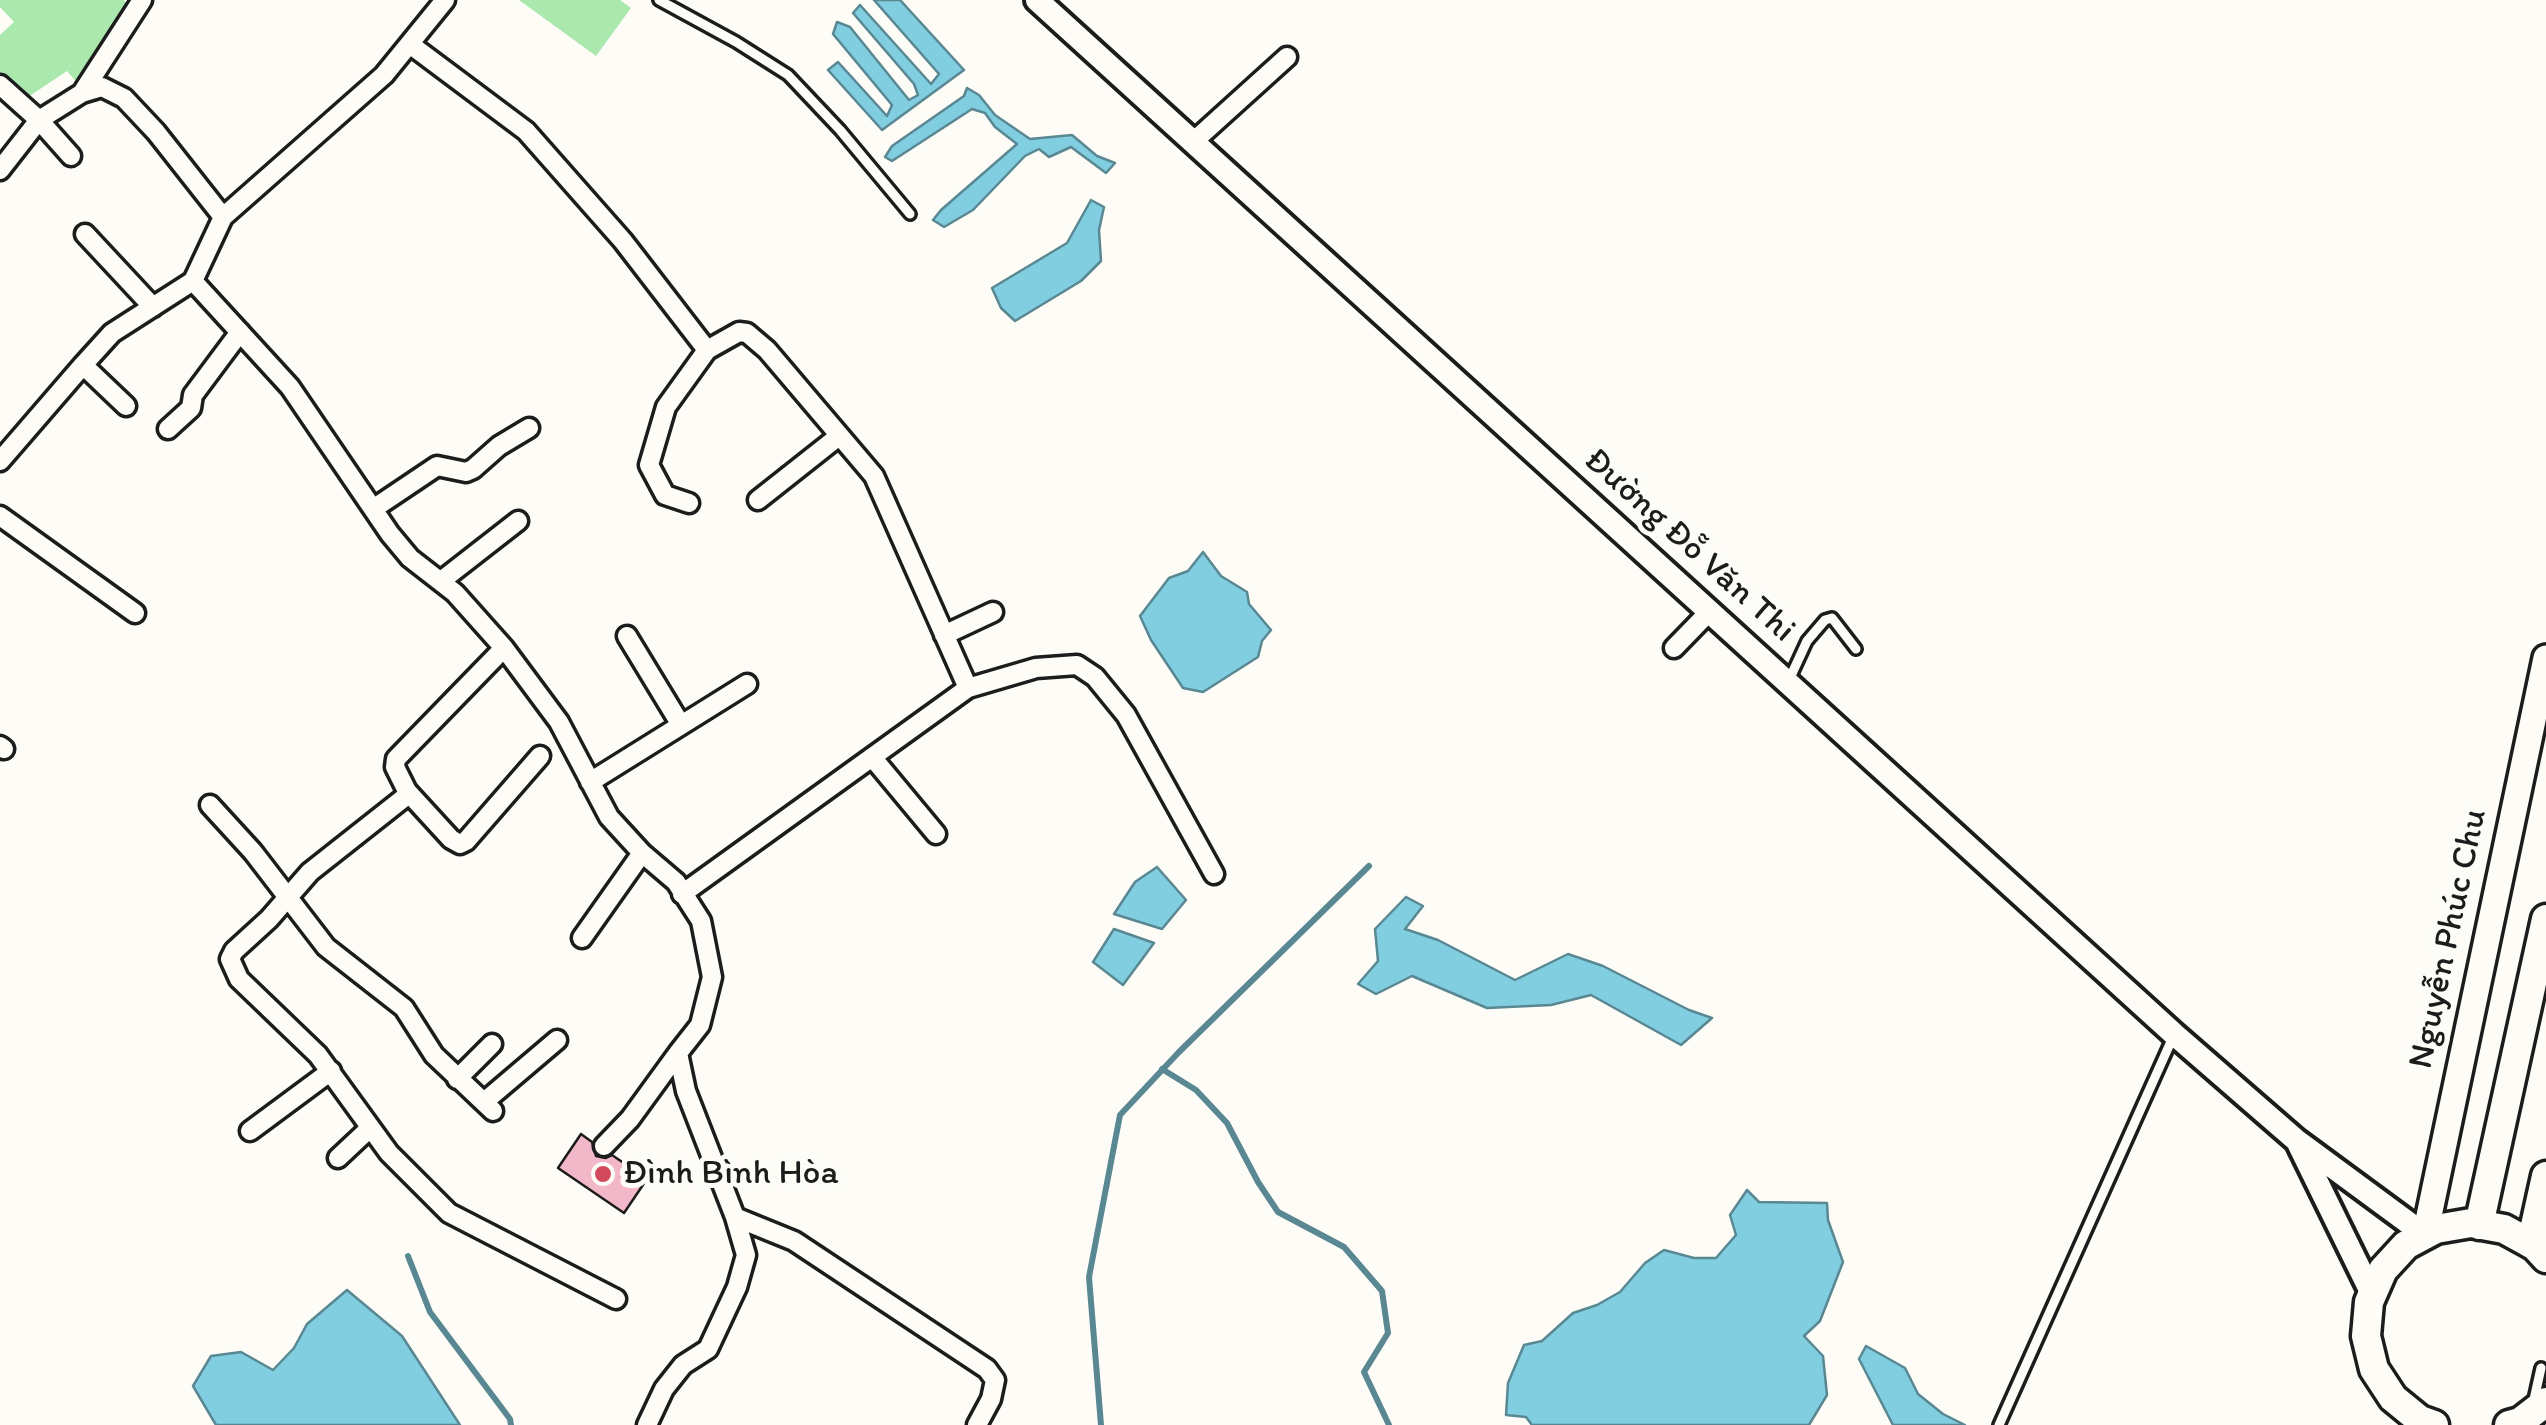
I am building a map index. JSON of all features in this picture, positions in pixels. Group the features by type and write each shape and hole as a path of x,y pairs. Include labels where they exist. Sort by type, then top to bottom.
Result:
{"main road":[{"name":"Nguyễn Phúc Chu","path":"2424,1236 2546,658"},
{"path":"2480,1225 2546,919"},
{"path":"2434,1425 2420,1420 2393,1398 2374,1369 2366,1336 2372,1294 2383,1270 2406,1245 2436,1229 2470,1224 2504,1229 2539,1251 2546,1176"}],"street":[{"path":"82,93 142,0"},
{"path":"0,461 112,333 193,280 222,217 384,75 445,0"},
{"name":"Đường Đỗ Văn Thi","path":"1037,0 2174,1034 2296,1140 2424,1236"},
{"path":"411,44 526,131 622,240 706,350"},
{"path":"1194,142 1287,57"},
{"path":"0,85 71,156"},
{"path":"0,170 39,120 82,93 102,87 124,98 156,132 222,217"},
{"path":"85,234 154,307"},
{"path":"193,280 290,387 410,558 441,581 504,648 559,722 609,817 642,854 666,872 701,921 712,977 700,1025 630,1119 604,1146"},
{"path":"168,429 191,408 193,395 240,332"},
{"path":"689,503 666,494 650,465 666,407 706,350 730,335 747,332 767,350 874,476 968,688"},
{"path":"83,365 126,406"},
{"path":"373,508 438,466 466,472 473,469 499,446 529,428"},
{"path":"758,500 839,436"},
{"path":"0,516 135,613"},
{"path":"441,581 518,521"},
{"path":"944,635 993,612"},
{"path":"1674,648 1710,612"},
{"path":"627,636 681,725"},
{"path":"504,648 396,759 395,767 406,791 460,844 540,756"},
{"path":"682,894 968,688 1036,668 1077,665 1096,677 1126,715 1214,874"},
{"path":"590,782 747,684"},
{"path":"872,758 936,834"},
{"path":"406,791 404,798 310,872 234,951 230,959 232,969 331,1071 370,1128 416,1182 449,1212 616,1299"},
{"path":"210,805 326,947 404,1008 422,1039 456,1079 489,1107 557,1040"},
{"path":"582,938 642,854"},
{"path":"456,1079 492,1044"},
{"path":"647,1425 664,1389 683,1365 708,1350 737,1287 746,1255 736,1217 686,1091 678,1053"},
{"path":"250,1131 331,1071"},
{"path":"338,1158 370,1128"},
{"name":"Đường Đỗ Văn Thi","path":"2296,1140 2372,1294"},
{"path":"736,1217 794,1241 987,1369 995,1380 991,1399 977,1425"}],"lane":[{"path":"659,0 788,75 910,214"},
{"path":"1788,682 1806,641 1824,620 1832,618 1856,650"},
{"path":"1998,1425 2174,1034"},
{"path":"2529,1416 2541,1368"}],"green space":[{"path":"0,0 124,0 129,7 79,85 67,71 25,99 0,76 0,35 14,22 0,7"},
{"path":"519,0 620,0 631,8 596,56"}],"water":[{"path":"874,0 900,0 964,70 882,130 828,70 838,62 887,116 892,105 833,34 837,22 850,27 909,100 918,95 914,84 853,13 860,5 931,84 939,74"},
{"path":"967,88 979,95 995,115 1030,139 1072,135 1097,156 1115,163 1106,173 1071,147 1049,157 1039,149 1025,156 973,210 944,227 933,220 941,210 1017,144 995,127 985,113 972,109 892,161 885,157 892,146 964,96"},
{"path":"1091,200 1104,207 1099,230 1101,261 1081,281 1015,321 1001,308 992,288 1067,243"},
{"path":"1203,552 1221,576 1247,592 1249,604 1271,630 1262,641 1258,657 1203,692 1183,688 1140,616 1169,578 1188,571"},
{"path":"1157,867 1186,900 1162,929 1114,914 1135,882"},
{"path":"1406,897 1423,906 1405,929 1438,940 1515,980 1568,954 1603,966 1712,1018 1681,1045 1591,995 1551,1005 1487,1008 1412,976 1376,994 1358,984 1378,961 1375,929"},
{"path":"1114,929 1154,943 1123,985 1093,962"},
{"path":"1747,1190 1759,1202 1827,1203 1828,1220 1843,1262 1820,1321 1804,1336 1823,1356 1827,1395 1809,1425 1532,1425 1526,1417 1506,1415 1508,1383 1524,1345 1542,1341 1573,1313 1620,1292 1645,1263 1664,1250 1694,1258 1716,1258 1736,1235 1730,1215"},
{"path":"347,1290 402,1336 460,1425 216,1425 193,1386 211,1356 241,1352 273,1370 294,1348 307,1324"},
{"path":"1866,1346 1905,1368 1918,1394 1965,1425 1893,1425 1859,1359"}],"building":[{"name":"Đình Bình Hòa","path":"581,1134 592,1142 596,1156 612,1155 647,1179 624,1213 558,1168"}],"waterway":[{"path":"1101,1425 1089,1277 1120,1115 1369,866"},
{"path":"1162,1069 1196,1090 1227,1123 1278,1212 1344,1247 1382,1291 1388,1333 1364,1372 1389,1425"},
{"path":"408,1256 430,1312 511,1425"}],"place":[{"name":"Đình Bình Hòa","path":"603,1174"}]}
